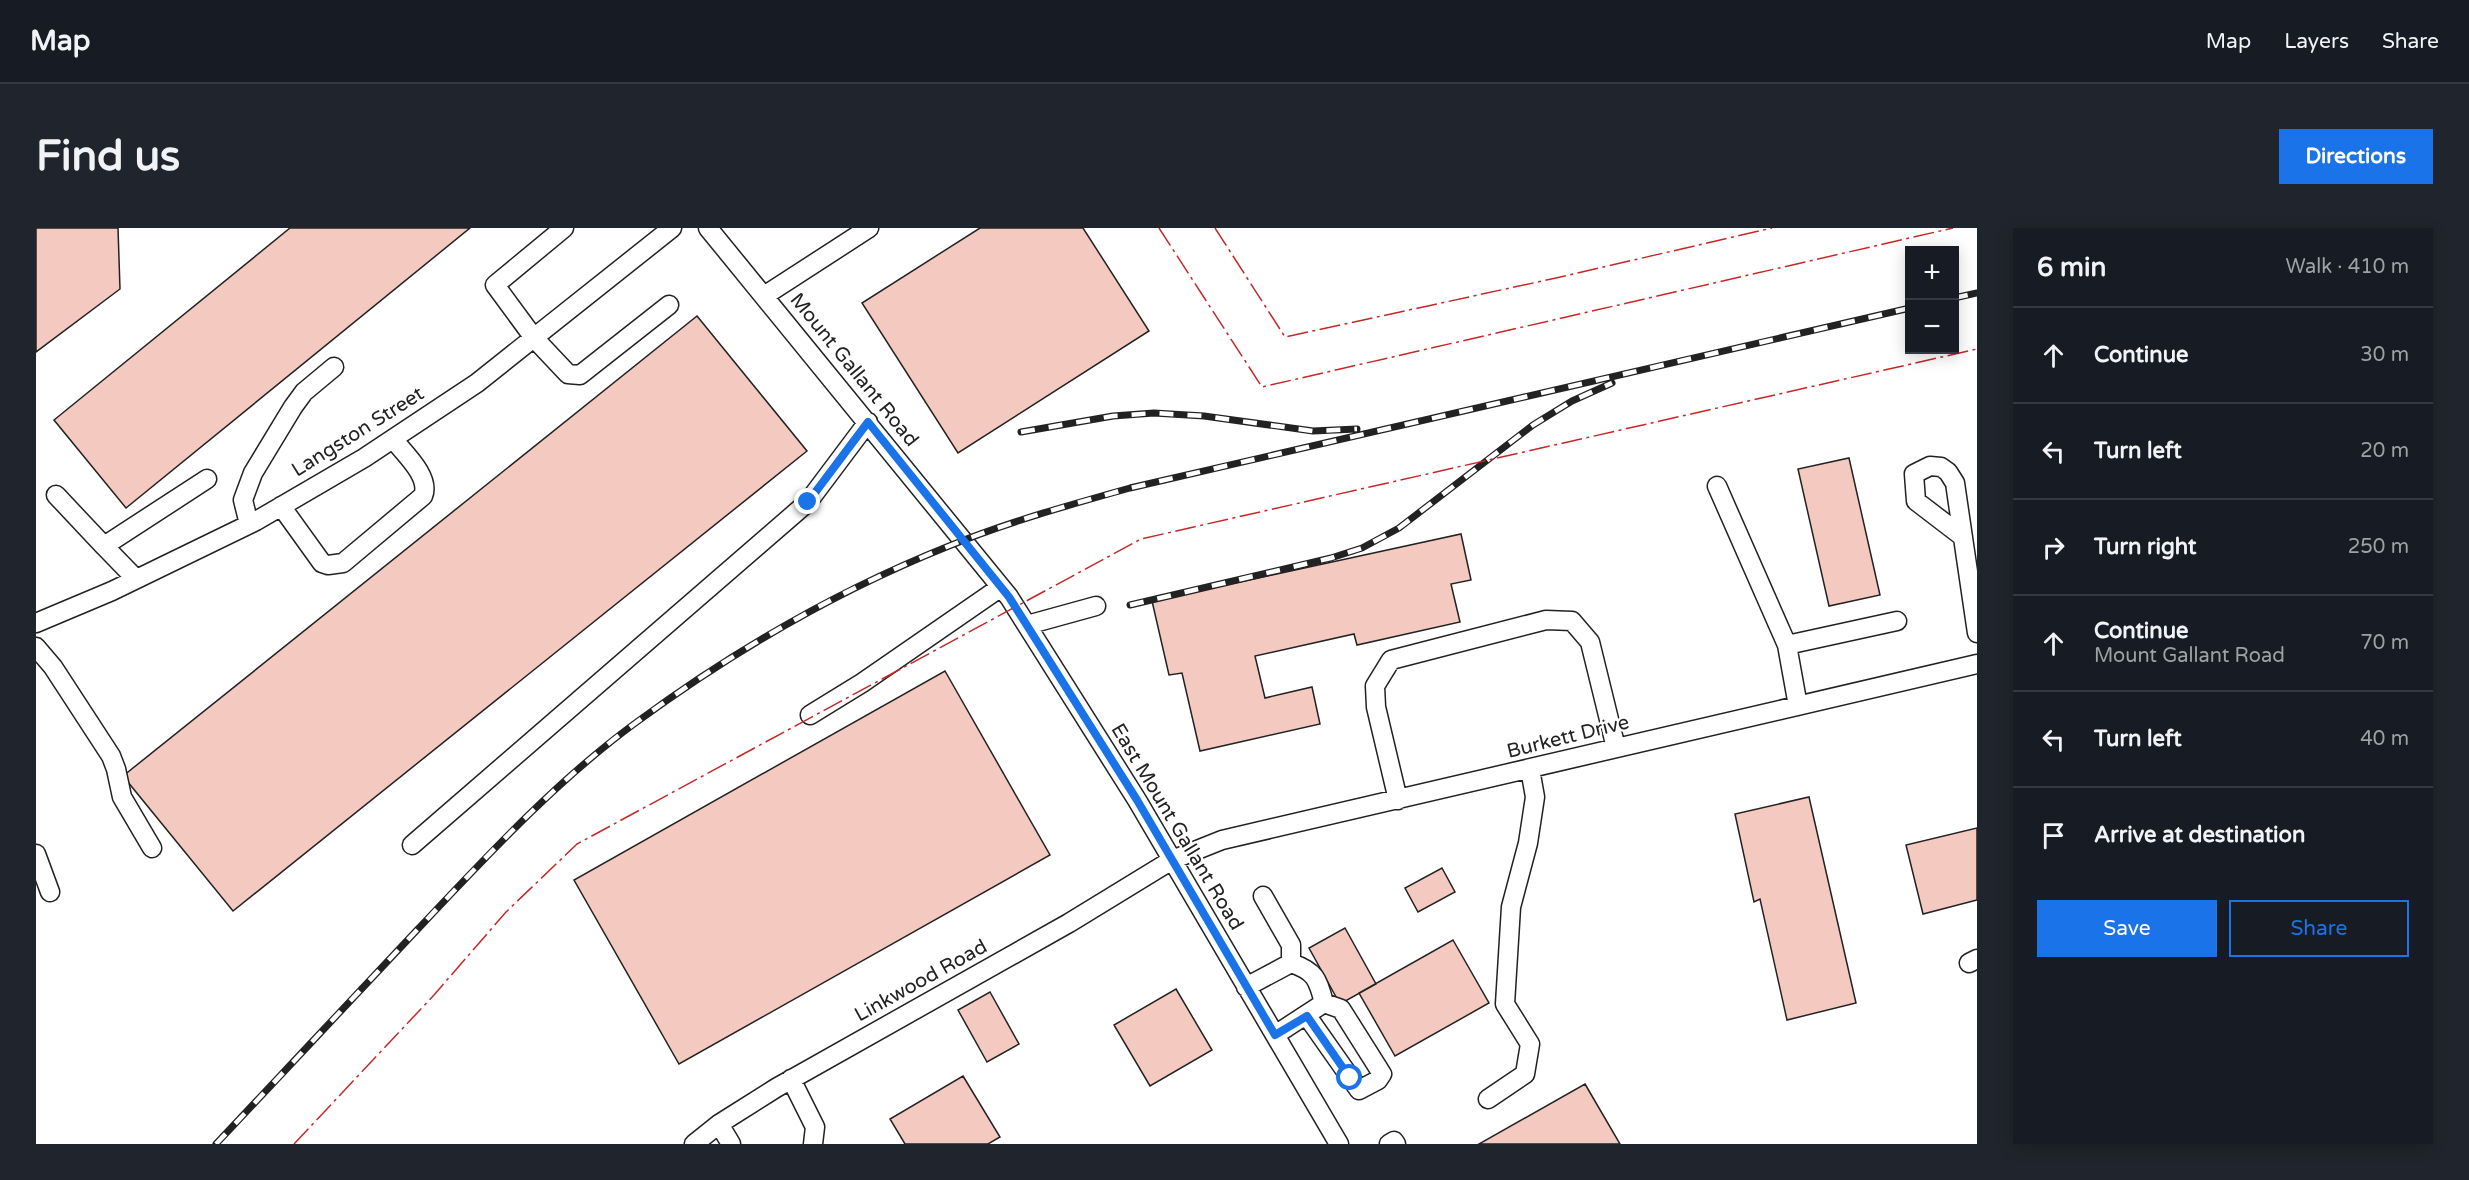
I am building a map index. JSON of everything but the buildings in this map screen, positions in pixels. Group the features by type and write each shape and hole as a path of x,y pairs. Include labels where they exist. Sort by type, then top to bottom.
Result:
{"street":[{"path":"564,228 495,285 534,338 568,374 580,375 669,305"},
{"name":"Langston Street","path":"36,623 136,579 249,524 393,439 477,383 672,228"},
{"name":"Mount Gallant Road","path":"708,228 964,540"},
{"path":"764,296 868,228"},
{"path":"249,524 243,500 253,473 304,392 334,367"},
{"path":"412,844 808,502 868,422"},
{"path":"281,507 322,563 328,566 343,563 423,496 426,490 425,482 393,439"},
{"path":"104,546 207,478"},
{"path":"1717,486 1787,645 1798,706"},
{"path":"56,495 136,579"},
{"path":"1963,537 1974,594 1977,633"},
{"name":"East Mount Gallant Road","path":"964,540 1027,625 1137,800 1339,1144"},
{"path":"810,715 862,683 1001,587"},
{"path":"1027,625 1096,606"},
{"path":"1398,800 1376,707 1375,686 1390,660 1546,620 1572,621 1590,642 1616,748"},
{"path":"1787,645 1897,621"},
{"path":"36,647 53,667 111,756 117,769 122,797 152,848"},
{"name":"Burkett Drive","path":"1172,860 1222,840 1977,664"},
{"path":"1488,1099 1525,1074 1530,1044 1505,1004 1511,907 1528,843 1535,797 1530,769"},
{"path":"36,854 50,892"},
{"name":"Linkwood Road","path":"694,1144 719,1124 791,1079 1059,929 1172,860"},
{"path":"1263,896 1291,945 1291,963"},
{"path":"1246,987 1291,963 1306,968 1318,982 1324,1003"},
{"path":"1275,1035 1324,1003"},
{"path":"1307,1016 1359,1090 1378,1080 1382,1074 1341,1009 1324,1003"},
{"path":"791,1079 815,1127 813,1144"},
{"path":"719,1124 731,1144"},
{"path":"1389,1144 1394,1141 1396,1144"}],"railway":[{"path":"1959,297 1977,293"},
{"path":"216,1144 468,876 576,771 634,724 709,672 786,625 866,583 949,546 994,529 1130,488 1905,309"},
{"path":"1130,605 1331,558 1362,548 1399,528 1533,425 1572,401 1612,383"},
{"path":"1021,432 1113,416 1154,413 1204,416 1313,431 1357,429"}],"power":[{"path":"1159,228 1262,387 1953,228"},
{"path":"1215,228 1285,337 1772,228"},
{"path":"294,1144 434,995 506,912 577,844 1141,539 1977,349"}],"route":[{"path":"808,502 868,422 1009,597 1137,800 1275,1035 1307,1016 1350,1078"}]}
